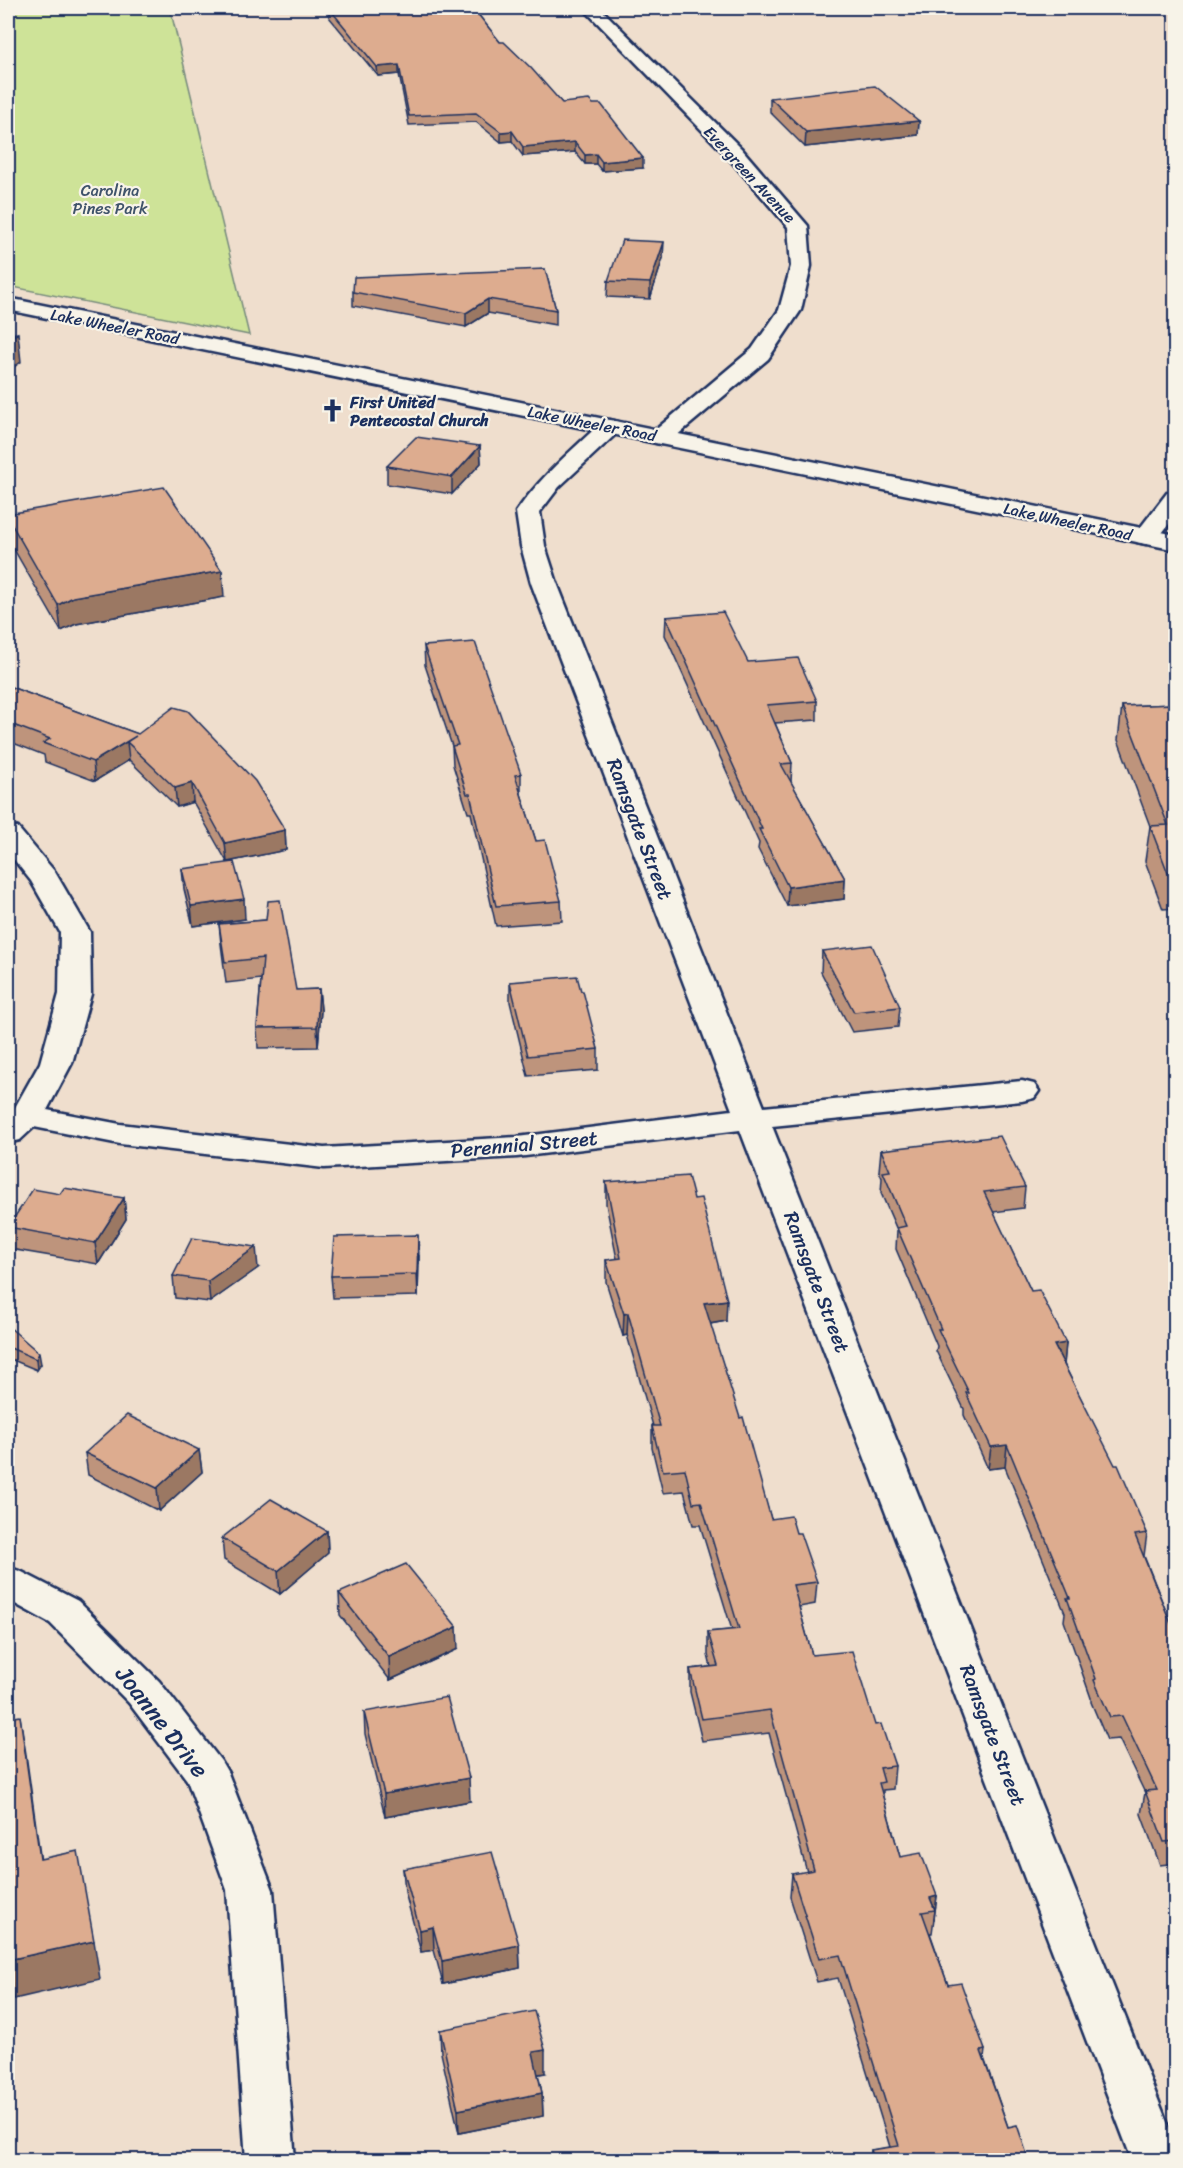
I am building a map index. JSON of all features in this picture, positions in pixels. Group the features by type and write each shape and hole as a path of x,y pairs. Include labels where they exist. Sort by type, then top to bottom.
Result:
{"street":[{"name":"Evergreen Avenue","path":"591,8 734,152 798,226 801,266 789,310 760,354 661,437"},
{"name":"Lake Wheeler Road","path":"8,304 1176,543"},
{"name":"Ramsgate Street","path":"610,427 551,482 528,512 533,546 546,587 1157,2160"},
{"path":"1146,537 1176,498"},
{"path":"8,834 44,878 75,932 75,994 56,1063 17,1125"},
{"name":"Perennial Street","path":"17,1125 120,1134 324,1158 517,1148 752,1118 1022,1091"},
{"name":"Joanne Drive","path":"8,1582 64,1612 144,1692 206,1773 250,1890 271,2160"}],"green space":[{"name":"Carolina Pines Park","path":"8,8 170,8 249,335 8,286"}],"building":[{"path":"329,8 473,8 500,42 504,42 531,68 562,103 589,100 593,104 601,104 643,158 602,162 596,154 585,155 575,142 523,147 512,131 501,132 476,113 409,116 399,65 377,67"},
{"path":"875,86 919,121 806,132 770,98"},
{"path":"622,240 664,242 650,283 608,281"},
{"path":"545,269 556,310 488,299 466,313 353,292 354,277"},
{"path":"18,333 8,339 8,334"},
{"path":"416,437 480,446 452,477 387,466"},
{"path":"164,487 222,571 73,597 58,605 8,518 8,514"},
{"path":"723,612 748,662 798,658 817,701 767,705 792,763 781,764 845,879 788,887 759,829 762,829 666,617"},
{"path":"475,642 521,774 515,775 536,841 545,840 561,901 496,906 470,794 467,794 452,746 458,745 424,646"},
{"path":"8,686 138,734 174,707 188,711 255,781 285,830 225,843 192,783 175,788 127,742 136,736 93,762 43,743 50,739 8,723"},
{"path":"1176,704 1176,873 1168,873 1150,826 1168,825 1122,706"},
{"path":"234,862 244,899 191,906 182,869"},
{"path":"280,900 296,990 319,989 317,1027 257,1028 263,958 225,962 219,924 266,920 268,901"},
{"path":"872,945 900,1007 854,1012 822,951"},
{"path":"577,976 598,1049 528,1056 510,982"},
{"path":"1000,1136 1025,1187 984,1192 1031,1291 1039,1290 1066,1343 1054,1345 1115,1465 1118,1465 1147,1533 1135,1535 1176,1636 1176,1841 1164,1842 1145,1791 1157,1790 1122,1716 1110,1717 1094,1680 1096,1679 1067,1598 1070,1598 1007,1445 991,1447 966,1393 969,1393 938,1329 941,1329 897,1228 906,1226 883,1172 890,1171 881,1150"},
{"path":"688,1176 694,1199 701,1198 727,1300 704,1303 740,1418 743,1417 771,1519 791,1516 796,1533 800,1533 817,1582 793,1585 812,1655 852,1651 875,1725 881,1724 895,1766 880,1768 884,1782 879,1783 900,1857 921,1853 937,1896 930,1898 935,1910 922,1912 948,1985 961,1983 985,2050 981,2051 1008,2127 1017,2125 1029,2160 875,2160 871,2150 899,2146 840,1955 819,1959 792,1874 814,1870 770,1710 702,1719 690,1669 718,1666 708,1632 739,1629 701,1502 693,1503 685,1469 663,1471 652,1426 660,1426 628,1313 624,1314 606,1260 621,1258 606,1182"},
{"path":"64,1188 124,1198 95,1243 8,1227 33,1189 60,1194"},
{"path":"418,1235 417,1274 331,1276 334,1237"},
{"path":"192,1238 256,1247 208,1281 173,1276"},
{"path":"8,1326 39,1353 36,1359 8,1347"},
{"path":"127,1415 199,1450 157,1488 85,1453"},
{"path":"271,1499 327,1531 278,1571 222,1538"},
{"path":"406,1564 457,1627 389,1657 339,1593"},
{"path":"447,1697 469,1778 384,1794 364,1712"},
{"path":"20,1716 40,1859 78,1851 94,1941 8,1960 8,1718"},
{"path":"492,1852 519,1945 442,1961 433,1927 420,1930 403,1869"},
{"path":"534,2011 545,2050 533,2052 542,2093 458,2110 440,2030"}],"place":[{"name":"First United Pentecostal Church","path":"332,411"}]}
